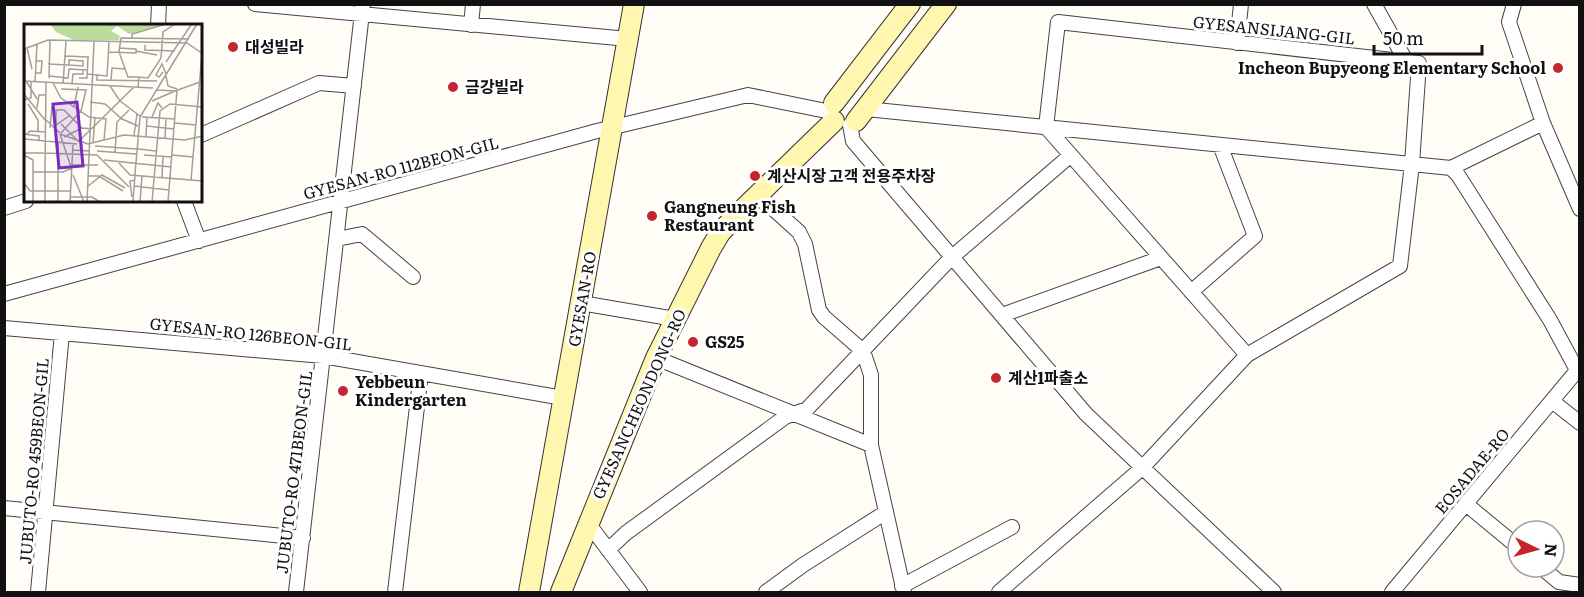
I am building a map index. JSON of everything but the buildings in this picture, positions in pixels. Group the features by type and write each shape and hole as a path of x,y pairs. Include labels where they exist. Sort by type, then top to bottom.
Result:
{"street":[{"path":"158,24 159,4"},
{"path":"255,4 363,9 471,25 628,39"},
{"path":"471,25 473,4"},
{"name":"GYESAN-RO","path":"529,592 634,4"},
{"name":"GYESANCHEONDONG-RO","path":"845,115 910,4"},
{"name":"GYESANCHEONDONG-RO","path":"561,592 656,358 720,232 845,115 946,4"},
{"path":"1237,43 1241,4"},
{"path":"999,592 1143,468 1247,355 1400,266 1412,164 1419,63 1406,61 1374,4"},
{"path":"1514,4 1509,22 1543,123 1580,209"},
{"name":"JUBUTO-RO 471BEON-GIL","path":"296,592 363,9"},
{"name":"GYESANSIJANG-GIL","path":"1046,127 1058,22 1406,61"},
{"path":"202,135 319,83 354,86"},
{"name":"GYESAN-RO 112BEON-GIL","path":"4,294 612,127 748,94 845,115"},
{"path":"1274,592 1086,414 853,141 845,115 1046,127 1451,168 1543,123"},
{"path":"1046,127 1247,355"},
{"path":"1191,291 1255,236 1220,145"},
{"path":"608,550 626,533 786,417 807,409 952,257 1071,155"},
{"name":"EOSADAE-RO","path":"1392,592 1578,369 1550,320 1458,175 1451,168"},
{"path":"758,195 800,232 805,244 819,310 863,351 871,375 871,445 903,589 1012,527"},
{"path":"4,208 24,202"},
{"path":"184,202 199,241"},
{"path":"337,239 362,234 414,277"},
{"path":"1002,315 1161,258"},
{"path":"581,303 675,319"},
{"name":"GYESAN-RO 126BEON-GIL","path":"4,328 324,356 563,398"},
{"name":"JUBUTO-RO 459BEON-GIL","path":"38,592 62,333"},
{"path":"656,358 871,445"},
{"path":"395,592 421,373"},
{"path":"1552,401 1580,423"},
{"path":"1466,504 1506,537"},
{"path":"4,508 303,538"},
{"path":"766,592 803,565 886,512"},
{"path":"588,523 640,592"},
{"path":"1559,587 1580,585"}],"place":[{"name":"대성빌라","path":"233,47"},
{"name":"Incheon Bupyeong Elementary School","path":"1558,68"},
{"name":"금강빌라","path":"453,87"},
{"name":"계산시장 고객 전용주차장","path":"755,176"},
{"name":"Gangneung Fish Restaurant","path":"652,216"},
{"name":"GS25","path":"693,342"},
{"name":"계산1파출소","path":"996,378"},
{"name":"Yebbeun Kindergarten","path":"343,391"}]}
